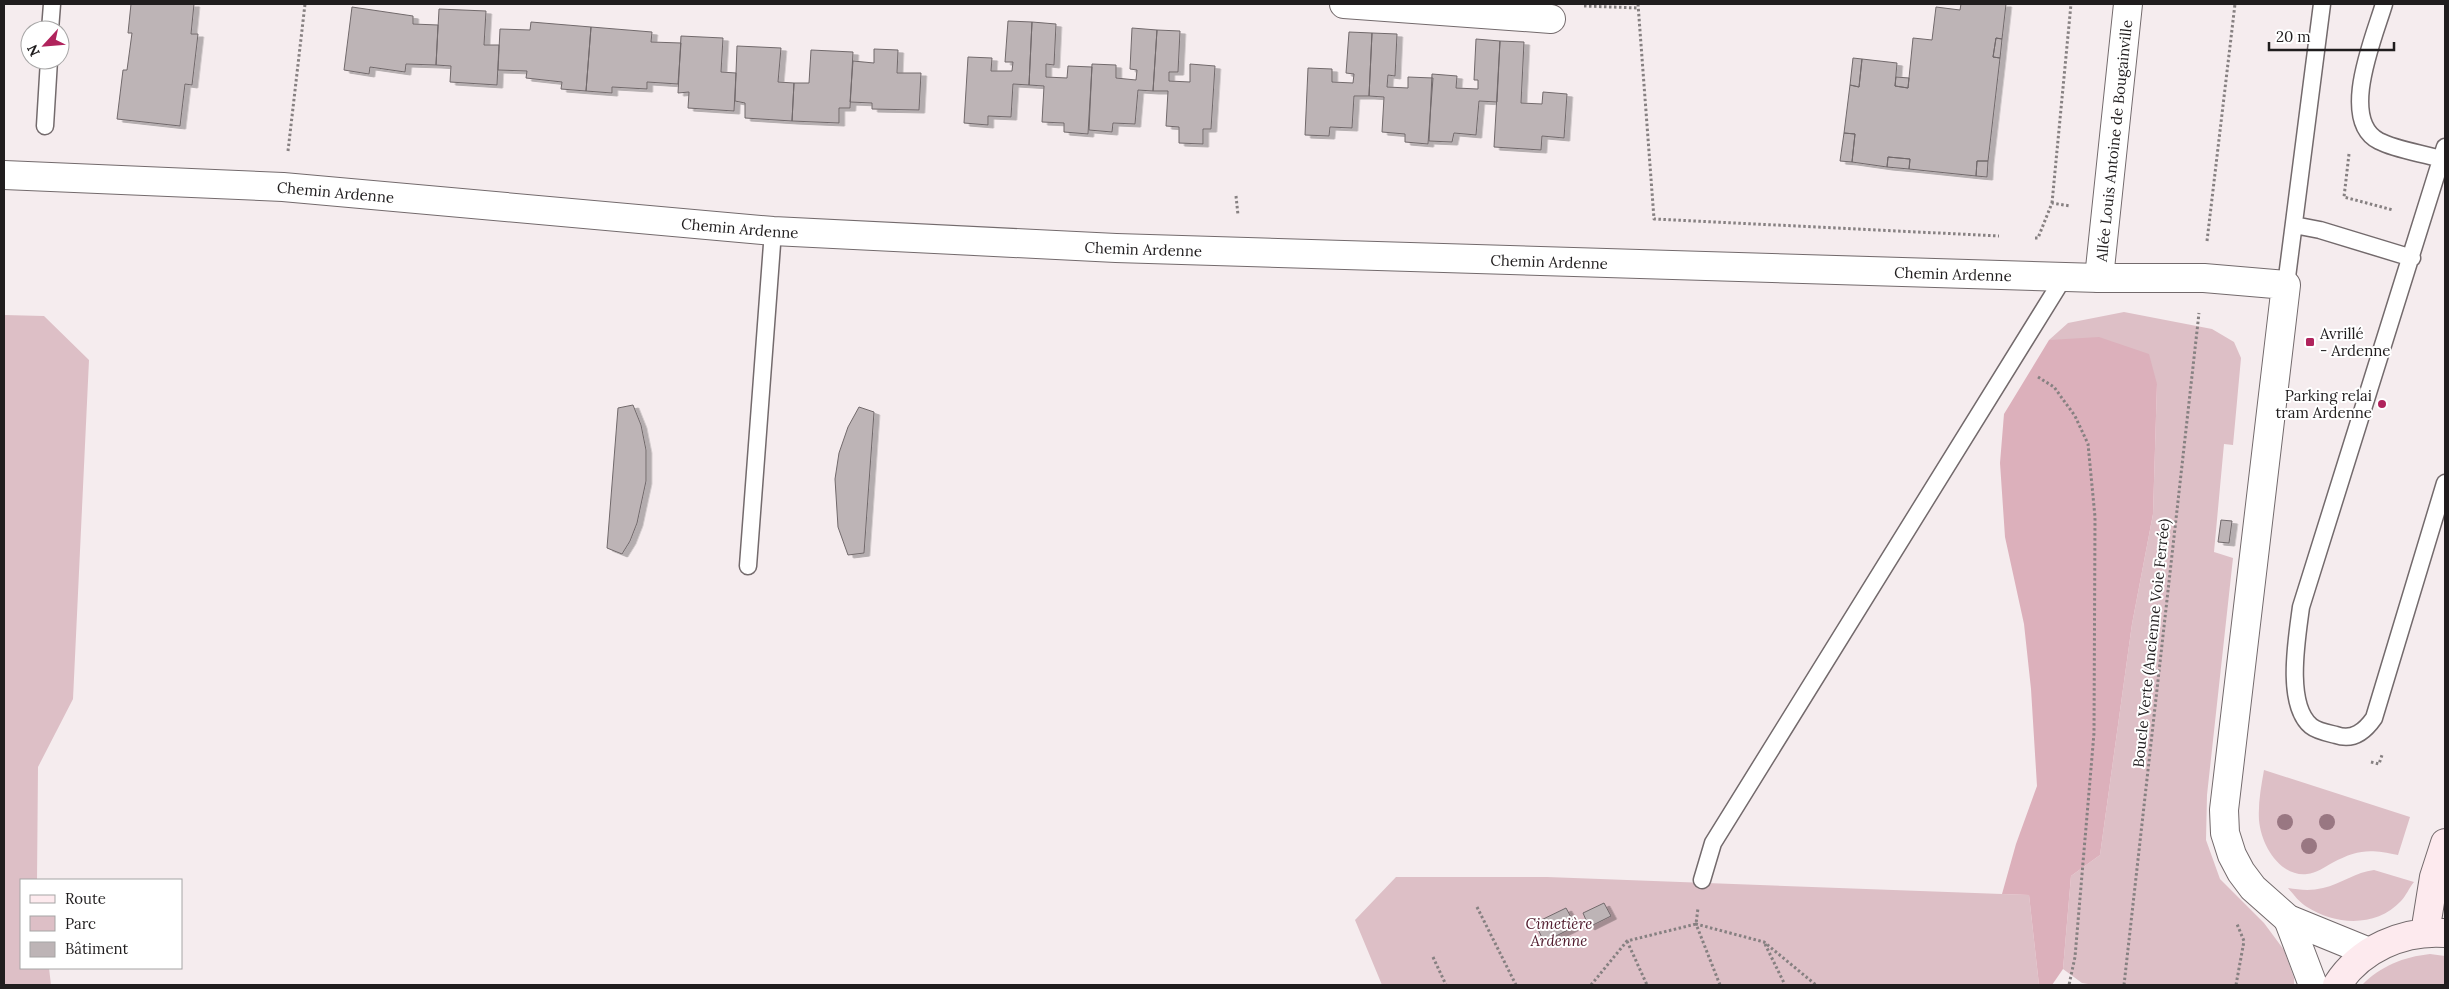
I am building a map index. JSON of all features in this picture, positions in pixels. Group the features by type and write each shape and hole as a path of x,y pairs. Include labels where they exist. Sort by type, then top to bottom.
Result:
{"main road":[{"path":"2337,985 2351,968 2370,952 2396,939 2435,933 2434,877 2445,843"}],"street":[{"path":"1344,4 1551,19"},
{"name":"Allée Louis Antoine de Bougainville","path":"2099,278 2128,4"},
{"name":"Chemin Ardenne","path":"4,175 284,187 773,231 1126,248 2099,278 2204,278 2286,285"},
{"path":"2286,285 2224,810 2225,833 2232,855 2241,872 2253,888 2288,919 2370,952"},
{"path":"2288,919 2313,985"}],"lane":[{"path":"51,20 52,4"},
{"path":"2286,285 2322,4"},
{"path":"2384,4 2360,89 2360,113 2364,123 2377,140 2443,153 2412,258 2301,608 2296,646 2297,699 2302,715 2313,728 2340,736 2351,736 2361,733 2374,718 2445,483"},
{"path":"45,126 48,70"},
{"path":"2294,225 2320,230 2412,258"},
{"path":"748,566 773,231"},
{"path":"1702,880 1713,843 2064,277"}],"path":[{"path":"284,187 305,4"},
{"path":"2028,238 2038,238 2052,204 2071,4"},
{"path":"2206,244 2235,4"},
{"path":"1551,19 1569,6 1638,6 1654,219 2009,237"},
{"path":"2349,152 2344,196 2400,212"},
{"path":"2052,204 2106,210"},
{"name":"Boucle Verte (Ancienne Voie Ferrée)","path":"2124,985 2200,309"},
{"path":"2012,361 2054,387 2075,416 2088,444 2095,516 2094,733 2076,948 2069,985"},
{"path":"1702,880 1696,924 1720,985"},
{"path":"1477,907 1516,985"},
{"path":"2235,916 2244,941 2236,985"},
{"path":"1591,985 1627,941 1696,924 1764,942 1816,985"},
{"path":"1627,941 1647,985"},
{"path":"1764,942 1785,985"},
{"path":"1433,957 1446,985"}],"green space":[{"path":"2124,312 2212,329 2234,342 2241,358 2233,445 2224,444 2214,552 2233,558 2207,795 2206,840 2220,879 2264,923 2284,950 2294,978 2294,985 2094,985 2082,983 2063,969 2071,876 2100,855 2132,624 2153,514 2157,384 2049,340 2068,323"},
{"path":"4,315 44,316 89,360 73,699 38,767 37,879 20,879 20,969 49,969 51,985 4,985"},
{"path":"2264,770 2410,817 2398,855 2372,851 2357,853 2341,858 2320,870 2307,874 2297,874 2280,865 2268,849 2259,820"},
{"path":"2374,870 2414,882 2403,899 2391,910 2368,920 2342,920 2318,913 2297,899 2288,888 2319,889"},
{"name":"Cimetière Ardenne","path":"1396,877 1547,877 2029,895 2039,985 1382,985 1355,920"},
{"path":"2430,954 2445,956 2445,985 2362,985 2369,978 2393,964 2411,957"}],"shaded area":[{"path":"2099,337 2149,354 2157,384 2153,514 2132,624 2100,855 2071,876 2063,969 2052,985 2039,985 2029,895 2002,894 2016,844 2037,786 2031,689 2024,624 2005,537 2000,463 2004,414 2049,340"}],"building":[{"path":"131,4 194,4 191,34 198,34 192,85 185,84 180,126 117,119 123,70 127,70 132,33 128,33"},
{"path":"1961,4 2006,4 2002,39 1996,38 1993,57 2000,58 1988,161 1977,161 1976,176 1909,169 1910,159 1888,157 1887,167 1852,162 1855,134 1844,133 1850,85 1859,87 1862,59 1897,63 1895,86 1908,88 1913,38 1932,40 1936,7 1960,10"},
{"path":"352,7 413,16 413,24 438,25 436,65 406,64 405,72 370,67 369,74 344,70"},
{"path":"439,9 486,11 484,45 499,45 497,85 450,82 451,66 436,65"},
{"path":"1008,21 1032,22 1029,85 1013,84 1011,117 988,116 988,125 964,123 968,57 992,58 991,71 1012,71 1013,62 1005,62"},
{"path":"531,22 591,27 586,91 561,89 562,82 526,78 527,71 498,70 500,29 530,30"},
{"path":"1032,22 1056,24 1054,65 1046,64 1046,77 1067,78 1068,66 1092,67 1088,134 1064,132 1064,123 1042,122 1044,86 1029,85"},
{"path":"591,27 652,32 651,42 681,43 678,84 647,82 647,89 612,87 612,93 586,91"},
{"path":"1132,28 1157,30 1153,91 1138,90 1135,124 1113,123 1112,132 1089,130 1092,64 1116,65 1116,78 1136,80 1137,70 1130,69"},
{"path":"1157,30 1180,31 1178,72 1169,72 1169,81 1190,82 1190,64 1215,66 1211,129 1203,129 1203,144 1179,143 1179,127 1166,126 1168,91 1153,91"},
{"path":"1349,32 1372,33 1369,96 1354,96 1352,128 1330,127 1329,136 1305,135 1308,68 1332,69 1332,82 1353,83 1354,74 1346,73"},
{"path":"1372,33 1397,34 1395,76 1388,75 1387,87 1408,88 1408,77 1433,78 1428,144 1405,142 1405,134 1382,132 1384,97 1369,96"},
{"path":"681,36 723,38 721,72 736,73 734,111 688,108 689,92 678,93"},
{"path":"1996,38 2002,39 2000,58 1993,57"},
{"path":"1476,39 1500,41 1497,102 1479,101 1476,135 1454,133 1452,142 1429,141 1432,74 1457,76 1456,88 1478,89 1478,80 1474,80"},
{"path":"1500,41 1524,42 1521,103 1542,104 1543,92 1567,94 1564,138 1542,136 1541,150 1494,147"},
{"path":"737,46 781,48 778,82 794,83 792,121 745,118 745,103 735,101"},
{"path":"874,49 898,50 897,73 921,73 919,110 872,109 872,103 850,102 853,61 874,63"},
{"path":"811,50 853,52 850,108 839,108 839,123 792,121 794,83 809,83"},
{"path":"1853,58 1862,59 1859,87 1850,85"},
{"path":"1896,77 1909,78 1908,88 1895,86"},
{"path":"1844,133 1855,134 1852,162 1840,161"},
{"path":"1888,157 1910,159 1909,169 1887,167"},
{"path":"1977,161 1988,161 1987,177 1976,176"},
{"path":"633,405 641,425 646,450 646,481 637,523 630,541 622,554 607,548 618,408"},
{"path":"859,407 874,412 864,553 848,555 838,527 835,479 839,453 848,427"},
{"path":"2221,520 2232,521 2229,543 2218,542"},
{"path":"1604,903 1611,916 1589,927 1583,913"},
{"path":"1566,908 1576,926 1544,942 1535,923"}],"place":[{"name":"Avrillé - Ardenne","path":"2310,342"},
{"name":"Parking relai tram Ardenne","path":"2382,404"}]}
